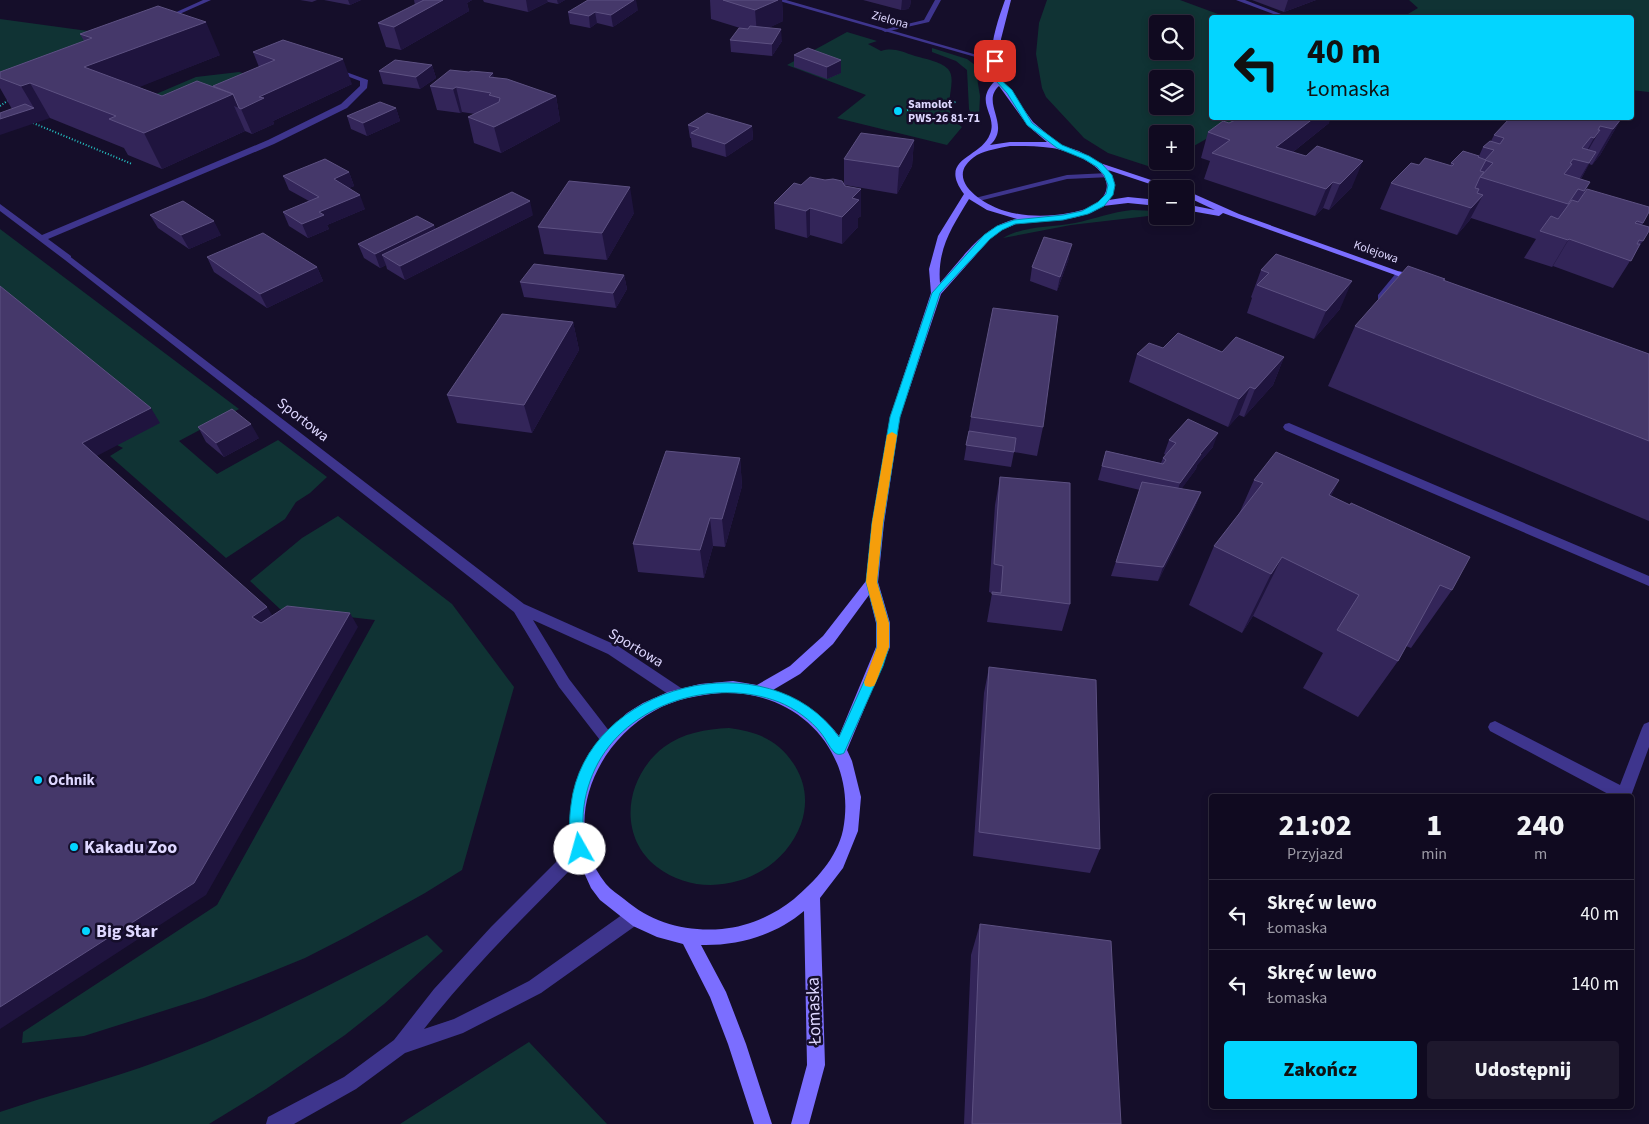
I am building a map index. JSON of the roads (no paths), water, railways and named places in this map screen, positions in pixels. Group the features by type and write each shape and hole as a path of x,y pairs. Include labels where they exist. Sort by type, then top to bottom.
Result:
{"street":[{"path":"159,22 208,0"},
{"name":"Zielona","path":"779,0 995,61"},
{"path":"885,30 927,20 938,0"},
{"path":"1008,0 1003,16 995,61 999,81 1009,92 1029,124 1059,147"},
{"path":"1239,0 1278,14"},
{"path":"42,238 271,142 344,106 364,86 364,80 325,67"},
{"path":"999,81 991,90 989,101 996,126 996,135 990,143 964,162 958,172 960,183 971,196 997,210 1038,218"},
{"path":"975,154 985,149 1010,144 1059,147 1087,157 1100,165 1149,181"},
{"path":"1100,165 1108,175 1112,185 1109,195 1101,204"},
{"path":"840,749 877,666 883,647 883,623 872,582 878,523 895,417 936,293 934,270 942,236 971,196 1058,179 1108,175"},
{"name":"Kolejowa","path":"1194,197 1236,216 1424,282"},
{"path":"936,293 993,232 1014,222 1038,218 1063,217 1078,214 1101,204 1128,200 1149,202"},
{"name":"Sportowa","path":"0,207 519,608 613,650 679,694"},
{"name":"Kolejowa","path":"1194,209 1236,216"},
{"path":"1380,299 1400,274"},
{"path":"1289,427 1649,581"},
{"path":"759,691 794,670 828,640 872,582"},
{"name":"Sportowa","path":"519,608 564,683 608,740"},
{"path":"724,687 759,691 784,699 806,711 825,728 840,749 851,776 855,807 848,839 835,869 812,897 795,911 755,930 718,938 688,937 659,930 632,918 598,887 580,849 576,820 579,792 591,764 619,727 663,699 706,688 724,687"},
{"path":"1495,727 1622,794"},
{"path":"1624,794 1649,728"},
{"path":"275,1124 350,1083 400,1046 440,995 497,933 580,849"},
{"name":"Łomaska","path":"800,1124 816,1065 812,897"},
{"path":"400,1046 457,1027 535,987 632,918"},
{"path":"688,937 717,992 737,1044 763,1124"}],"place":[{"name":"Samolot PWS-26 81-71","path":"898,111"},
{"name":"Ochnik","path":"38,780"},
{"name":"Kakadu Zoo","path":"74,847"},
{"name":"Big Star","path":"86,931"}]}
